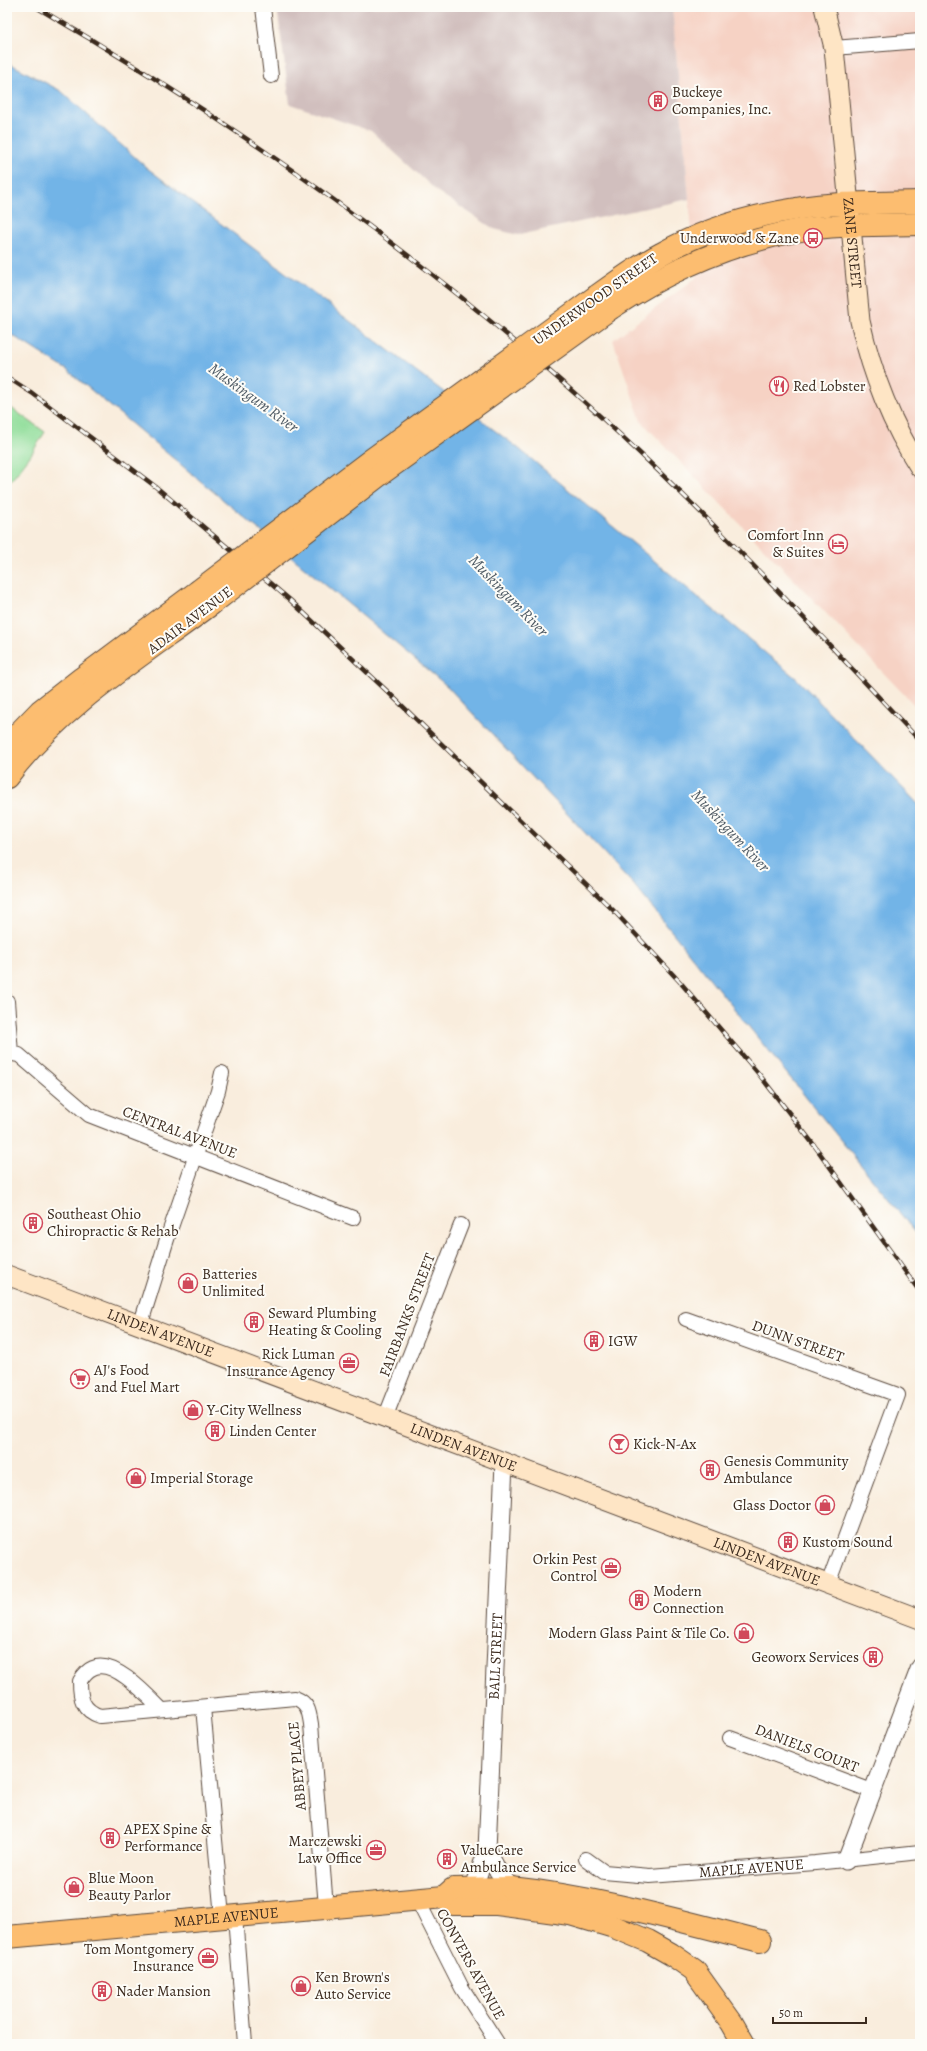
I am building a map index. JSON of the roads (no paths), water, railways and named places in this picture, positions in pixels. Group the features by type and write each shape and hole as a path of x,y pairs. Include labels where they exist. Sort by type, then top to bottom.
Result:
{"main road":[{"name":"ZANE STREET","path":"824,7 834,48 857,304 869,360 879,390 896,427 920,468"},
{"name":"UNDERWOOD STREET","path":"377,466 604,302 661,253 728,225 762,215 796,208 849,204 920,202"},
{"name":"UNDERWOOD STREET","path":"604,302 643,287 681,268 717,253 765,238 796,231 851,226 920,224"},
{"name":"ADAIR AVENUE","path":"7,778 47,732 73,707 203,599 377,466"},
{"name":"ADAIR AVENUE","path":"7,744 40,711 82,678 203,599"},
{"name":"LINDEN AVENUE","path":"7,1275 920,1619"},
{"path":"744,2044 732,2024 694,1970 671,1954 648,1941 614,1927 570,1914 497,1904 453,1904 444,1897 453,1889 474,1887 511,1888 560,1893 631,1908 760,1942"},
{"name":"MAPLE AVENUE","path":"7,1937 444,1897"}],"street":[{"path":"263,7 271,76"},
{"path":"834,48 920,41"},
{"name":"CENTRAL AVENUE","path":"7,1001 9,1053 19,1055 89,1115 353,1218"},
{"path":"140,1326 218,1091 222,1073"},
{"name":"FAIRBANKS STREET","path":"385,1418 461,1225"},
{"name":"DUNN STREET","path":"686,1319 898,1395 828,1584"},
{"name":"BALL STREET","path":"474,1887 487,1850 504,1463"},
{"name":"ABBEY PLACE","path":"162,1710 135,1684 116,1671 104,1666 93,1667 80,1681 80,1695 85,1707 91,1713 100,1716 295,1698 302,1701 309,1710 326,1907"},
{"path":"846,1860 920,1666"},
{"path":"203,1707 245,2044"},
{"name":"DANIELS COURT","path":"730,1738 872,1791"},
{"path":"487,1850 498,1871 511,1888"},
{"name":"MAPLE AVENUE","path":"586,1859 604,1872 650,1876 846,1860 920,1852"},
{"name":"CONVERS AVENUE","path":"417,1899 462,1988 498,2044"}],"water":[{"name":"Muskingum River","path":"7,62 61,91 147,168 518,448 797,679 920,806 920,1238 634,885 447,686 67,370 7,332"}],"railway":[{"path":"36,7 170,88 235,131 363,221 486,318 546,368 644,457 784,597 920,741"},
{"path":"7,377 32,393 156,487 290,600 388,692 613,910 680,982 758,1073 814,1145 920,1292"}],"place":[{"name":"Buckeye Companies, Inc.","path":"658,101"},
{"name":"Underwood & Zane","path":"813,238"},
{"name":"Red Lobster","path":"779,386"},
{"name":"Comfort Inn & Suites","path":"838,544"},
{"name":"Southeast Ohio Chiropractic & Rehab","path":"33,1223"},
{"name":"Batteries Unlimited","path":"188,1283"},
{"name":"Seward Plumbing Heating & Cooling","path":"254,1322"},
{"name":"IGW","path":"594,1341"},
{"name":"Rick Luman Insurance Agency","path":"349,1363"},
{"name":"AJ's Food and Fuel Mart","path":"80,1379"},
{"name":"Y-City Wellness","path":"193,1410"},
{"name":"Linden Center","path":"215,1431"},
{"name":"Kick-N-Ax","path":"619,1444"},
{"name":"Genesis Community Ambulance","path":"710,1470"},
{"name":"Imperial Storage","path":"136,1478"},
{"name":"Glass Doctor","path":"825,1505"},
{"name":"Kustom Sound","path":"788,1542"},
{"name":"Orkin Pest Control","path":"611,1568"},
{"name":"Modern Connection","path":"639,1600"},
{"name":"Modern Glass Paint & Tile Co.","path":"744,1633"},
{"name":"Geoworx Services","path":"873,1657"},
{"name":"APEX Spine & Performance","path":"110,1838"},
{"name":"Marczewski Law Office","path":"376,1850"},
{"name":"ValueCare Ambulance Service","path":"447,1859"},
{"name":"Blue Moon Beauty Parlor","path":"74,1887"},
{"name":"Tom Montgomery Insurance","path":"208,1958"},
{"name":"Ken Brown's Auto Service","path":"301,1986"},
{"name":"Nader Mansion","path":"102,1991"}]}
